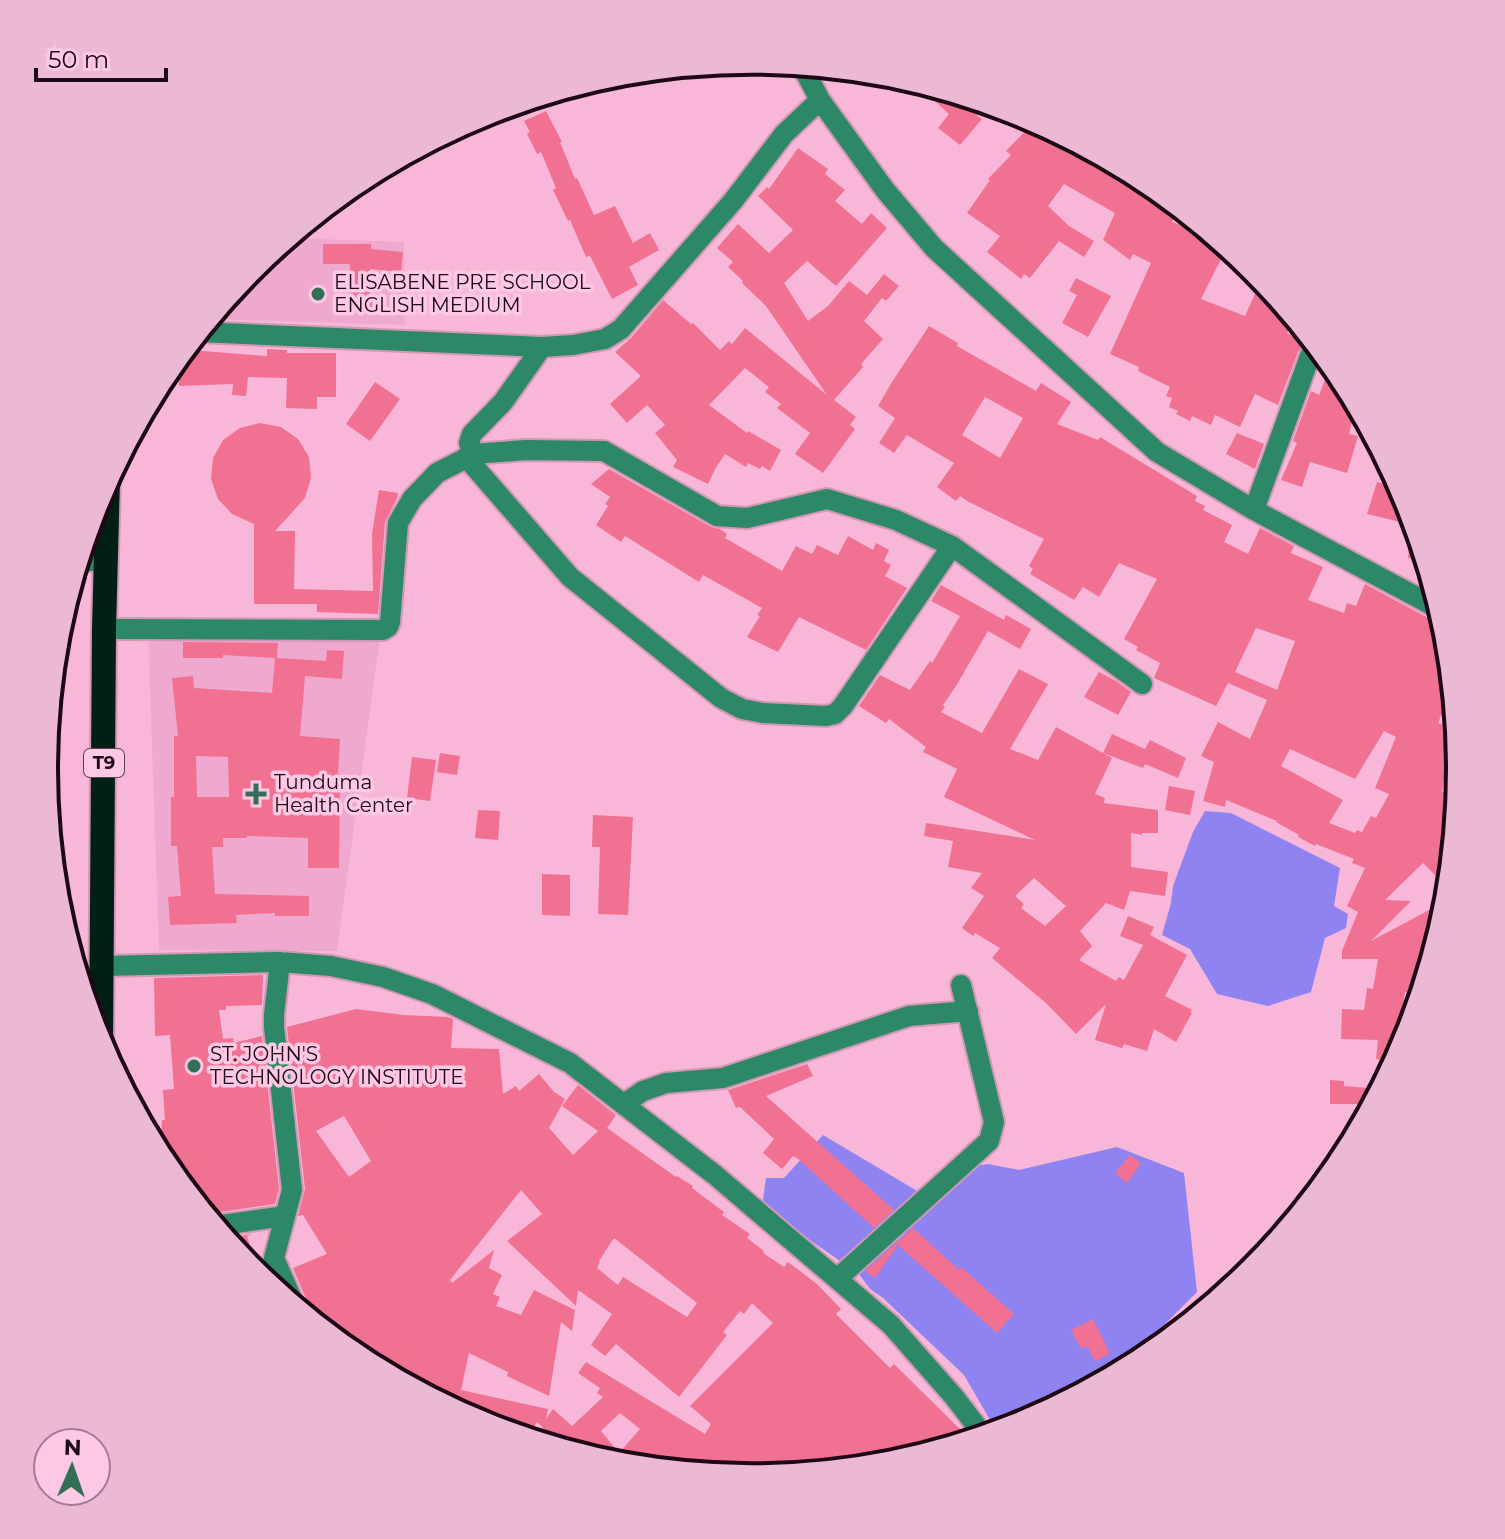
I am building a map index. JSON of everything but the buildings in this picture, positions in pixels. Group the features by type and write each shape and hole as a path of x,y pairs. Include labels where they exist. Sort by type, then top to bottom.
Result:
{"highway":[{"name":"T9","path":"102,1011 107,514"}],"street":[{"path":"808,77 820,100 885,190 934,248 1157,452 1254,510 1426,602"},
{"path":"213,333 542,347 605,339 621,329 733,201 784,134 820,100"},
{"path":"542,347 503,402 472,434 470,456 570,577 721,698 742,709 763,713 835,714 952,546"},
{"path":"1254,510 1310,356"},
{"path":"104,629 383,630 390,622 398,523 412,499 437,473 470,456 526,450 604,451 717,516 747,518 827,499 896,520 952,546 1142,684"},
{"path":"91,561 106,561"},
{"path":"103,966 280,962 331,966 383,977 432,994 570,1063 715,1175 891,1325 976,1427"},
{"path":"280,962 274,1015 292,1190 274,1258 285,1283"},
{"path":"837,1279 989,1141 994,1122 961,985"},
{"path":"624,1104 643,1091 666,1083 723,1078 909,1016 968,1011"},
{"path":"228,1224 285,1216"}],"shaded area":[{"name":"ELISABENE PRE SCHOOL ENGLISH MEDIUM","path":"306,239 404,242 405,325 224,319 261,278"},
{"name":"Tunduma Health Center","path":"148,630 380,638 337,951 159,950"},
{"path":"1205,811 1231,813 1340,868 1334,906 1348,914 1346,928 1325,938 1311,992 1268,1006 1217,994 1190,949 1162,935 1173,886 1193,832"},
{"path":"823,1135 924,1195 967,1167 988,1164 1019,1170 1117,1147 1184,1173 1197,1292 1153,1336 1100,1371 991,1421 964,1375 870,1289 859,1274 762,1207 766,1178 784,1178"}],"place":[{"name":"ELISABENE PRE SCHOOL ENGLISH MEDIUM","path":"318,294"},
{"name":"Tunduma Health Center","path":"256,794"},
{"name":"ST. JOHN'S TECHNOLOGY INSTITUTE","path":"194,1066"}]}
